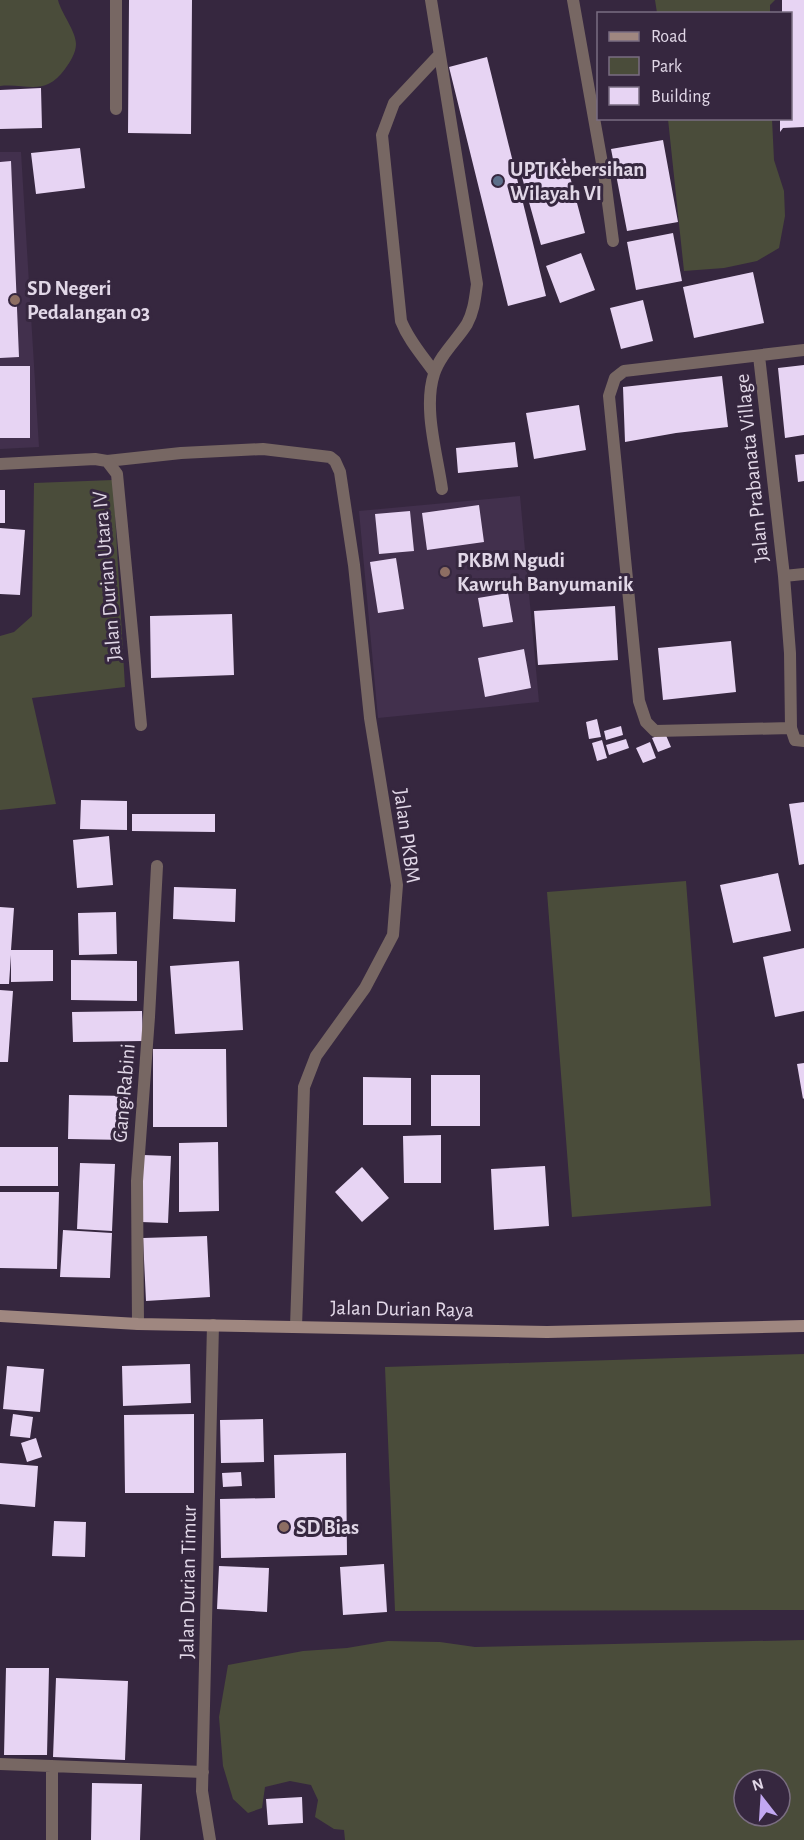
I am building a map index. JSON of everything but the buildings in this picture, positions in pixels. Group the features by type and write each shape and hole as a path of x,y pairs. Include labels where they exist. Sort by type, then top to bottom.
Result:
{"main road":[{"name":"Jalan Durian Raya","path":"0,1316 138,1324 547,1332 804,1326"}],"street":[{"path":"116,0 116,109"},
{"path":"431,0 477,284 474,308 434,372 430,391 430,411 442,489"},
{"path":"573,0 605,180 613,240"},
{"path":"434,372 416,349 401,321 382,135 394,103 440,55"},
{"name":"Jalan Prabanata Village","path":"759,356 784,576 791,728 655,731 646,723 639,702 609,396 615,378 624,371 804,350"},
{"name":"Jalan PKBM","path":"107,461 181,453 263,450 330,457 335,461 340,472 354,565 370,718 397,885 393,934 365,988 316,1056 304,1087 296,1327"},
{"name":"Jalan Durian Utara IV","path":"0,464 95,459 107,461 117,474 141,725"},
{"name":"Jalan Prabanata Village","path":"784,576 804,574"},
{"path":"791,728 795,740 804,741"},
{"name":"Gang Rabini","path":"138,1324 136,1181 149,1017 157,866"},
{"name":"Jalan Durian Timur","path":"210,1840 202,1791 213,1325"},
{"path":"0,1764 203,1772"},
{"path":"52,1766 52,1840"}],"shaded area":[{"name":"SD Negeri Pedalangan 03","path":"0,152 21,152 39,447 0,449"},
{"name":"PKBM Ngudi Kawruh Banyumanik","path":"520,496 539,702 378,718 359,511"}],"green space":[{"path":"0,0 58,0 74,33 76,47 58,78 43,86 0,86"},
{"path":"655,0 775,0 770,5 770,12 657,12"},
{"path":"668,120 772,120 774,160 784,191 785,216 779,248 757,261 724,268 684,271"},
{"path":"113,480 125,687 32,698 56,804 0,810 0,636 14,632 32,616 34,483"},
{"path":"686,881 711,1206 572,1217 547,892"},
{"path":"804,1354 804,1610 395,1611 385,1367"},
{"path":"804,1640 804,1840 345,1840 344,1830 334,1829 315,1817 318,1800 311,1785 290,1781 265,1787 262,1808 248,1813 233,1799 223,1766 219,1717 228,1665 303,1651 347,1648 388,1641 440,1642 475,1647"}],"place":[{"name":"UPT Kebersihan Wilayah VI","path":"498,181"},
{"name":"SD Negeri Pedalangan 03","path":"15,300"},
{"name":"PKBM Ngudi Kawruh Banyumanik","path":"445,572"},
{"name":"SD Bias","path":"284,1527"}]}
